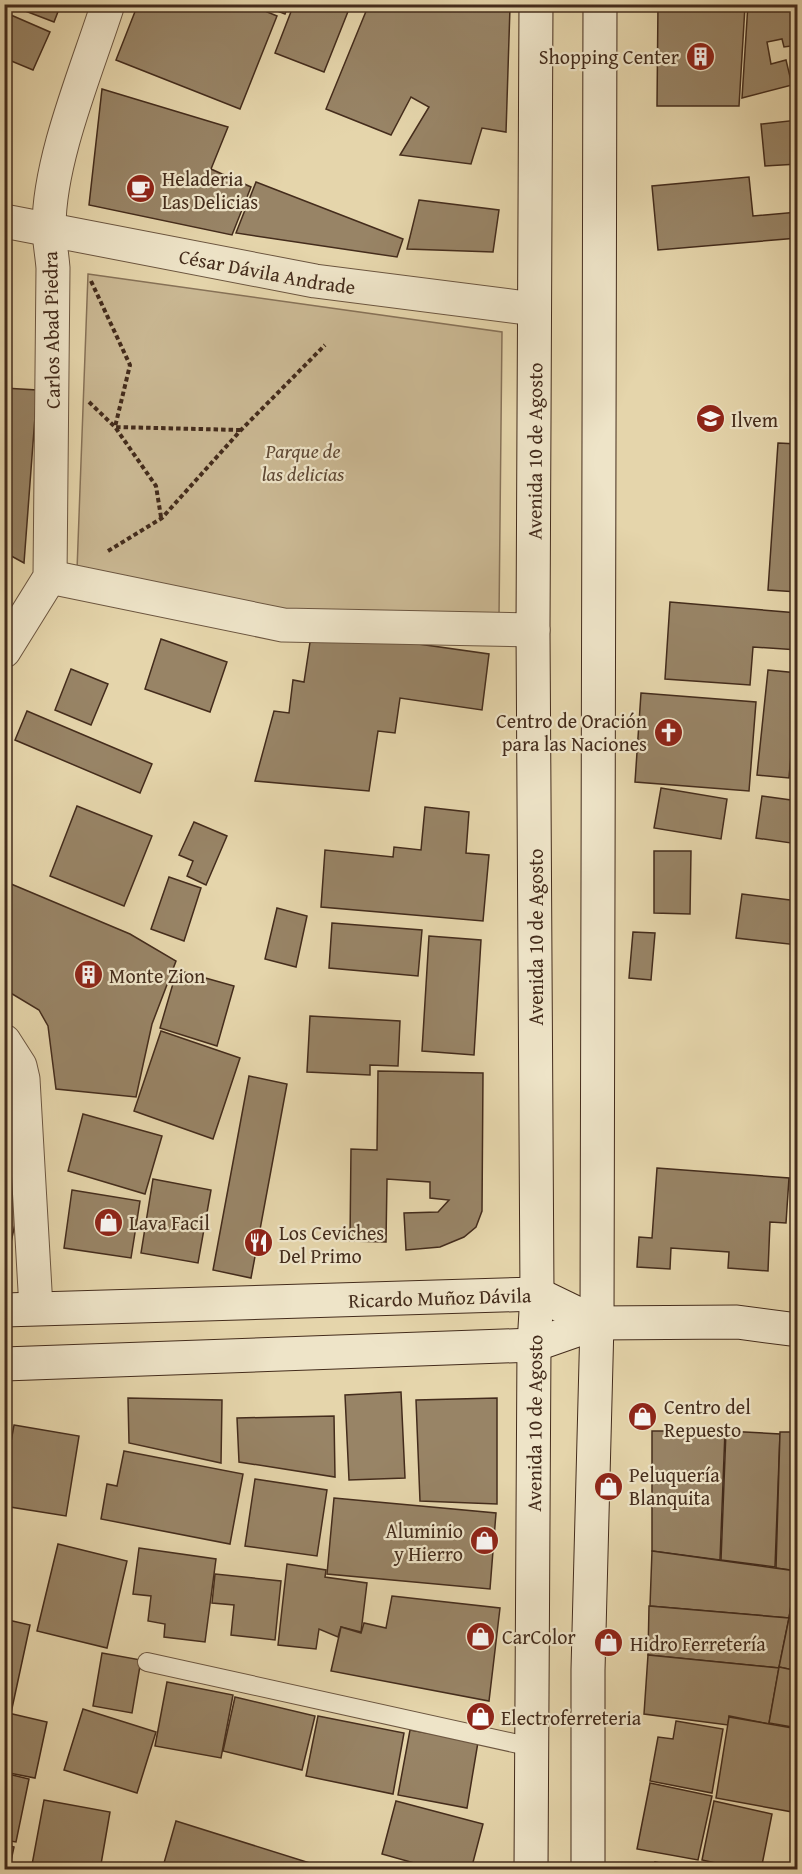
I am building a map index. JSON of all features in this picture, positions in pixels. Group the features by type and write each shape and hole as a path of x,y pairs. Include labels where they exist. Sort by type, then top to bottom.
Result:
{"main road":[{"name":"Carlos Abad Piedra","path":"50,577 53,268 49,228 52,188 59,156 108,4"},
{"name":"Avenida 10 de Agosto","path":"531,1869 534,1346 537,1294 533,630 536,4"},
{"path":"588,1869 588,1670 597,1323 600,4"},
{"name":"César Dávila Andrade","path":"4,221 315,280 534,309"},
{"path":"4,651 50,577 283,625 533,630"},
{"path":"4,1041 15,1056 23,1079 36,1308"},
{"name":"Ricardo Muñoz Dávila","path":"4,1310 537,1294 597,1323"},
{"path":"4,1364 534,1346 597,1323 737,1322 798,1330"}],"lane":[{"path":"147,1662 532,1747"}],"path":[{"path":"53,268 88,274 130,365 115,427"},
{"path":"105,553 162,518 241,430 325,345"},
{"path":"84,396 115,427 156,486 162,518"},
{"path":"115,427 241,430"}],"green space":[{"name":"Parque de las delicias","path":"88,274 502,332 499,617 286,616 77,570"}],"building":[{"path":"7,4 61,4 54,22"},
{"path":"138,4 222,4 239,11 242,4 248,4 277,16 240,109 116,60"},
{"path":"260,4 289,4 285,14"},
{"path":"294,4 351,4 324,72 275,53"},
{"path":"369,4 495,4 510,7 506,132 482,128 471,164 400,155 429,107 411,97 391,135 326,109"},
{"name":"Shopping Center","path":"658,4 745,6 739,106 657,106"},
{"path":"748,4 798,4 798,45 784,47 782,39 767,42 771,64 786,60 792,85 742,98"},
{"path":"4,12 50,32 33,70 4,58"},
{"path":"102,89 228,127 211,169 251,187 232,235 89,205"},
{"path":"798,120 798,164 765,166 761,124"},
{"path":"749,177 753,216 798,212 798,238 658,250 652,186"},
{"path":"256,182 403,239 397,257 236,233"},
{"path":"419,200 499,210 493,252 407,249"},
{"path":"4,330 6,330 6,368 4,368"},
{"path":"4,388 37,390 24,563 4,552"},
{"path":"778,443 798,444 798,592 768,590"},
{"path":"670,602 798,613 798,650 753,647 750,685 665,679"},
{"path":"312,629 489,654 482,710 400,698 395,733 378,731 369,791 255,781 274,711 289,713 293,680 304,682"},
{"path":"161,639 227,662 210,712 145,689"},
{"path":"71,669 108,684 91,725 55,710"},
{"path":"768,670 798,673 789,778 757,775"},
{"path":"641,693 756,702 749,791 635,782"},
{"path":"27,711 152,764 140,793 15,740"},
{"path":"661,788 727,799 721,839 654,828"},
{"path":"762,796 798,801 798,844 756,838"},
{"path":"77,806 152,836 124,906 50,876"},
{"path":"425,807 469,812 466,853 489,855 483,921 321,907 325,850 393,857 394,847 421,850"},
{"path":"194,822 227,836 206,885 187,876 193,861 179,855"},
{"path":"654,851 691,851 690,914 654,913"},
{"path":"169,877 201,888 184,941 151,929"},
{"name":"Monte Zion","path":"4,881 130,934 176,961 152,1024 136,1097 56,1089 48,1026 39,1010 4,989"},
{"path":"742,894 798,901 798,945 736,938"},
{"path":"277,908 307,916 296,967 265,959"},
{"path":"332,923 422,930 418,976 329,968"},
{"path":"633,932 655,933 651,980 629,978"},
{"path":"429,936 481,940 474,1055 422,1051"},
{"path":"177,970 234,986 217,1046 160,1028"},
{"path":"310,1016 400,1021 398,1066 370,1065 370,1075 307,1072"},
{"path":"161,1031 240,1058 213,1139 134,1111"},
{"path":"378,1071 483,1073 482,1211 476,1227 464,1237 440,1247 406,1250 404,1213 438,1212 449,1200 430,1198 430,1182 387,1179 386,1242 350,1241 351,1149 377,1150"},
{"path":"249,1076 287,1084 251,1278 213,1270"},
{"path":"83,1114 162,1136 145,1194 68,1171"},
{"path":"657,1168 789,1178 786,1223 770,1222 768,1271 728,1268 729,1252 671,1248 670,1269 637,1267 639,1237 652,1238"},
{"path":"4,1170 26,1174 4,1274"},
{"path":"153,1179 211,1190 198,1263 141,1253"},
{"path":"72,1190 140,1201 131,1258 64,1248"},
{"path":"401,1392 405,1478 349,1480 345,1395"},
{"path":"128,1398 222,1400 221,1463 129,1443"},
{"path":"497,1398 497,1504 420,1501 416,1400"},
{"path":"334,1416 335,1477 239,1462 237,1418"},
{"path":"14,1425 79,1436 66,1516 4,1506 4,1481"},
{"path":"652,1431 725,1431 720,1560 652,1551"},
{"path":"726,1431 780,1434 775,1567 721,1560"},
{"path":"780,1432 798,1432 798,1571 776,1568"},
{"path":"124,1451 243,1474 230,1544 101,1519 107,1484 117,1486"},
{"path":"255,1479 327,1490 317,1556 245,1546"},
{"path":"334,1498 496,1513 490,1589 327,1574"},
{"path":"58,1544 127,1561 107,1648 37,1631"},
{"path":"139,1548 216,1559 205,1642 164,1637 165,1624 148,1621 151,1596 133,1594"},
{"path":"652,1551 796,1571 789,1618 650,1606"},
{"path":"287,1564 326,1570 325,1577 367,1583 361,1632 341,1627 338,1637 319,1629 316,1649 278,1645"},
{"path":"798,1572 798,1620 789,1618"},
{"path":"215,1574 281,1581 275,1640 231,1635 234,1605 212,1603"},
{"path":"392,1596 500,1608 489,1701 331,1671 341,1627 361,1633 364,1623 386,1628"},
{"path":"649,1606 789,1618 779,1668 648,1655"},
{"path":"789,1618 798,1620 798,1671 779,1667"},
{"path":"4,1619 30,1625 11,1713 4,1711"},
{"path":"102,1653 141,1660 132,1713 93,1706"},
{"path":"648,1655 779,1668 769,1724 729,1716 728,1725 644,1714"},
{"path":"779,1667 798,1671 798,1728 769,1723"},
{"path":"167,1682 233,1695 221,1758 155,1746"},
{"path":"235,1697 315,1716 302,1770 223,1751"},
{"path":"83,1709 156,1732 137,1793 64,1770"},
{"path":"4,1712 47,1722 35,1778 4,1772"},
{"path":"318,1716 404,1733 393,1794 306,1776"},
{"path":"729,1717 798,1729 798,1813 716,1798"},
{"path":"676,1721 723,1729 712,1793 650,1781 658,1737 673,1739"},
{"path":"410,1730 478,1742 467,1808 398,1795"},
{"path":"4,1773 29,1779 16,1842 4,1840"},
{"path":"650,1783 712,1796 698,1860 637,1849"},
{"path":"44,1800 110,1812 100,1870 31,1870"},
{"path":"396,1801 483,1824 471,1870 439,1870 382,1854"},
{"path":"714,1801 772,1814 761,1870 747,1870 702,1860"},
{"path":"176,1821 332,1870 162,1870"},
{"path":"4,1844 14,1847 9,1870 4,1870"},
{"path":"655,1862 695,1870 654,1870"}],"place":[{"name":"Shopping Center","path":"700,56"},
{"name":"Heladeria Las Delicias","path":"141,189"},
{"name":"Ilvem","path":"710,419"},
{"name":"Centro de Oración para las Naciones","path":"668,732"},
{"name":"Monte Zion","path":"88,975"},
{"name":"Lava Facil","path":"108,1222"},
{"name":"Los Ceviches Del Primo","path":"258,1243"},
{"name":"Centro del Repuesto","path":"643,1417"},
{"name":"Peluquería Blanquita","path":"608,1486"},
{"name":"Aluminio y Hierro","path":"484,1541"},
{"name":"CarColor","path":"481,1636"},
{"name":"Hidro Ferretería","path":"609,1643"},
{"name":"Electroferreteria","path":"480,1717"}]}
